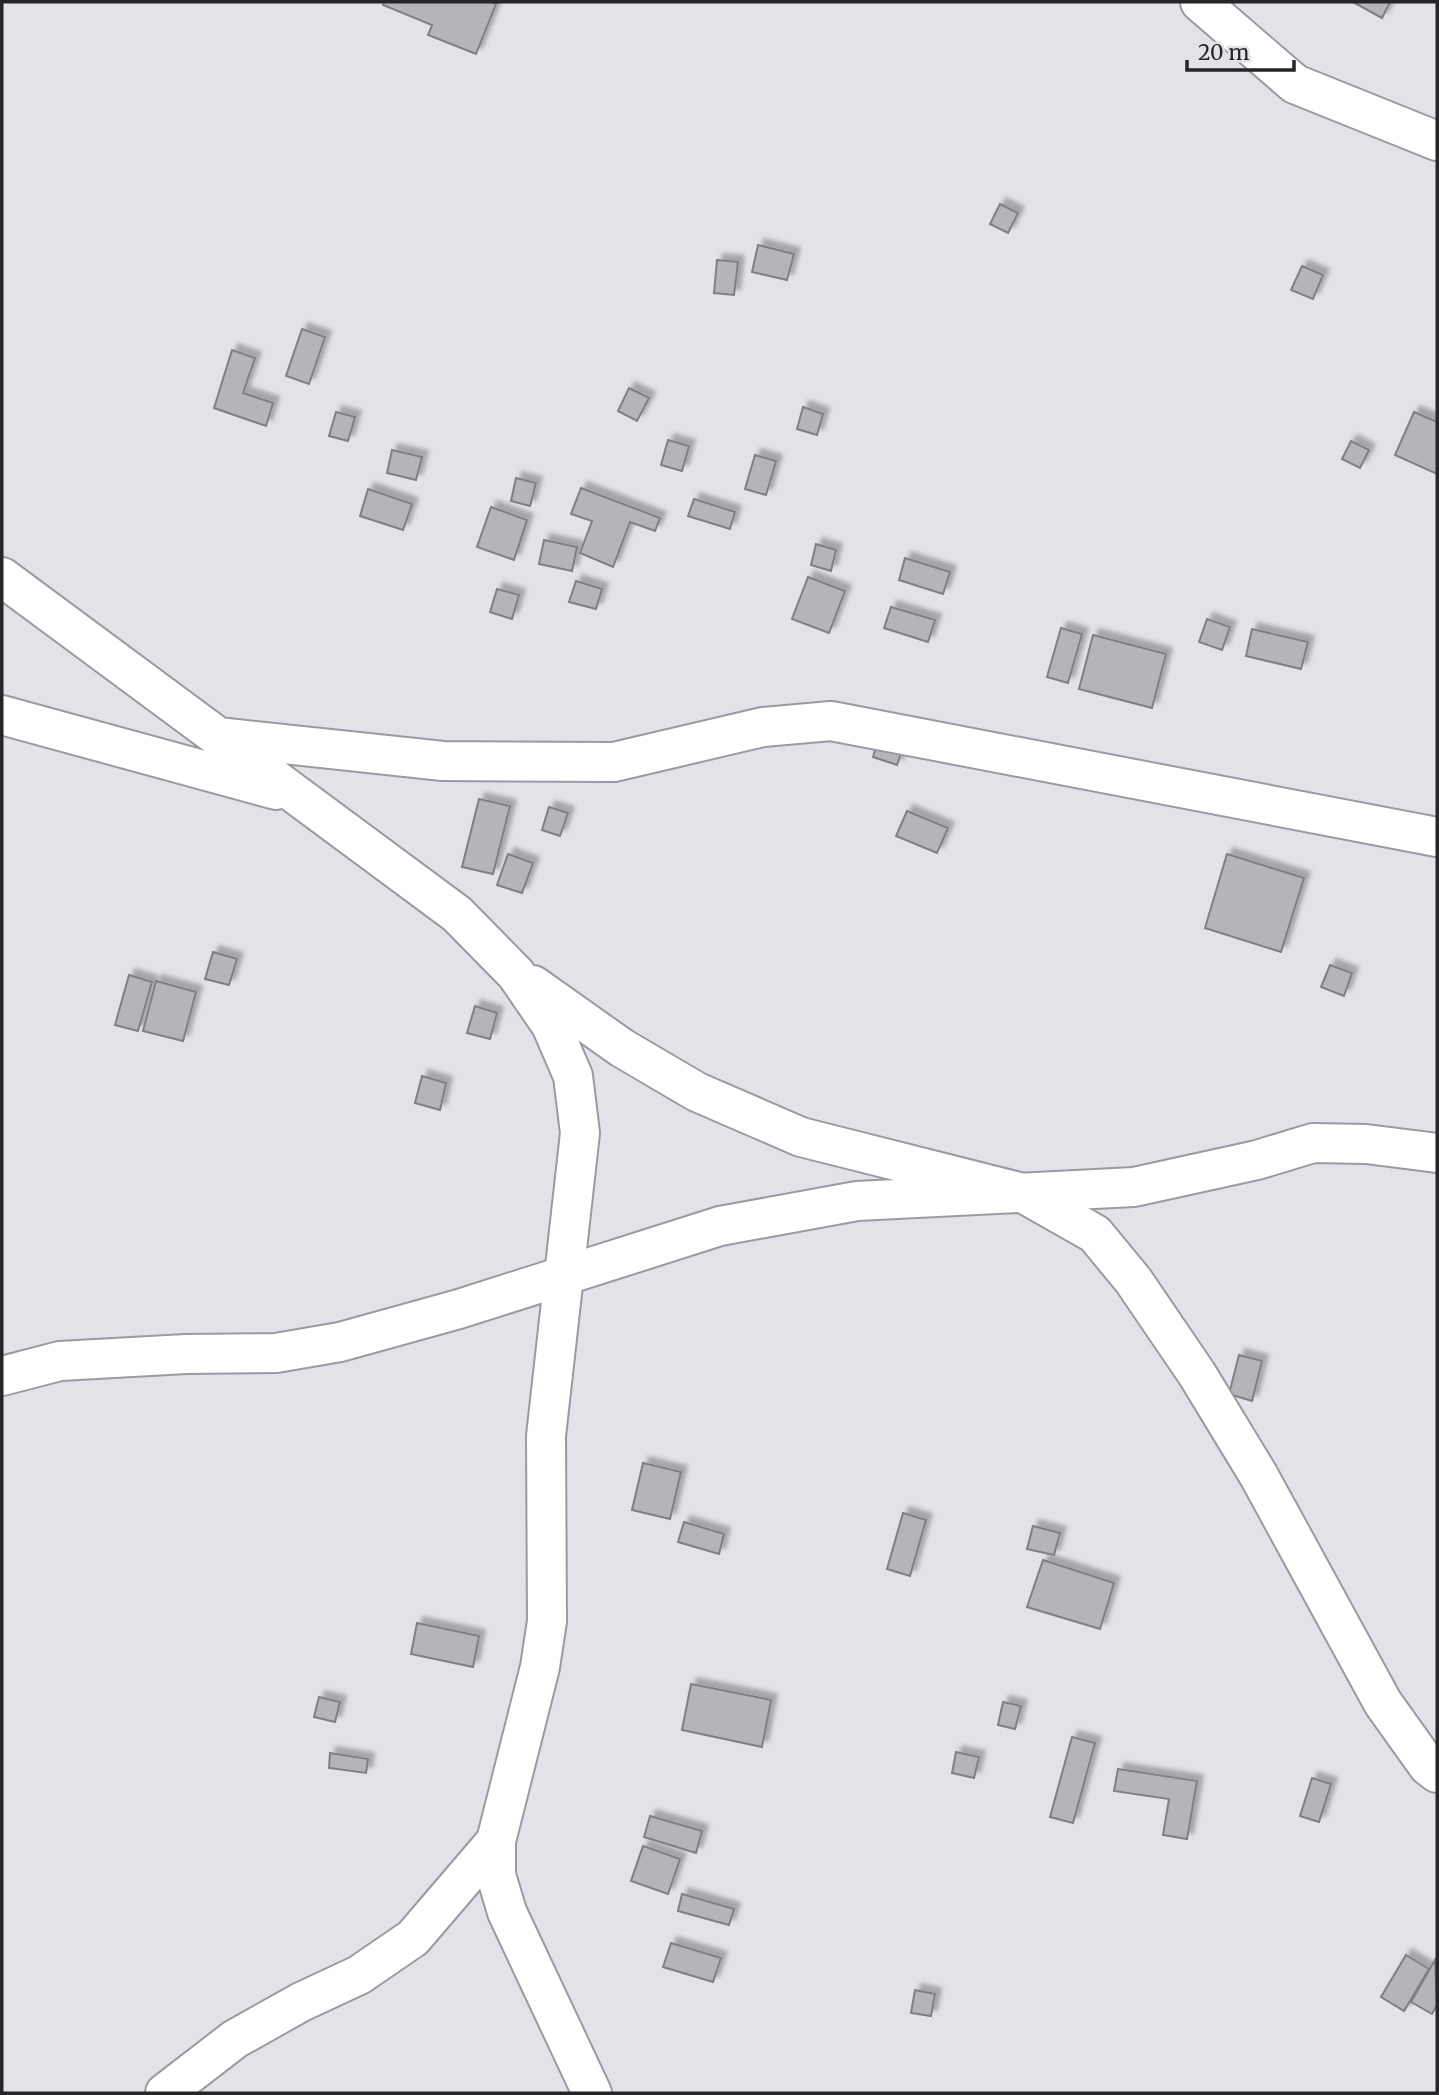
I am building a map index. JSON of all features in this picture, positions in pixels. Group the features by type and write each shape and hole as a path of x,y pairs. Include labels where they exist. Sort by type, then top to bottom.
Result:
{"street":[{"path":"1200,2 1295,84 1437,141"},
{"path":"2,578 457,914 516,974 551,1025 573,1076 580,1133 546,1436 547,1621 540,1667 496,1842 496,1875 507,1912 592,2093"},
{"path":"2,715 298,797"},
{"path":"218,737 443,761 614,762 763,727 831,721 1437,837"},
{"path":"516,974 622,1048 697,1092 801,1137 1023,1193 1095,1234 1133,1280 1197,1374 1259,1476 1383,1703 1428,1766 1437,1773"},
{"path":"2,1376 60,1361 186,1354 276,1353 340,1342 459,1309 565,1272 720,1226 857,1201 1134,1187 1257,1160 1313,1143 1366,1144 1437,1153"},
{"path":"165,2093 235,2039 300,2002 359,1975 413,1938 496,1842"}],"building":[{"path":"384,2 496,4 476,54 428,35 432,25 383,5"},
{"path":"1353,2 1390,2 1382,18"},
{"path":"1000,204 1018,213 1008,233 990,224"},
{"path":"758,245 794,254 787,280 752,272"},
{"path":"717,260 738,262 734,295 714,293"},
{"path":"1302,266 1323,275 1313,299 1291,290"},
{"path":"302,329 325,337 309,384 286,376"},
{"path":"232,350 255,358 243,393 273,403 266,426 214,408"},
{"path":"629,388 649,398 637,421 618,411"},
{"path":"803,407 823,414 817,435 797,429"},
{"path":"336,412 355,417 348,441 329,436"},
{"path":"1414,412 1437,422 1437,474 1395,455"},
{"path":"668,440 689,446 682,471 661,465"},
{"path":"1351,441 1369,450 1360,468 1342,459"},
{"path":"392,450 422,457 416,480 387,473"},
{"path":"755,455 776,461 766,495 745,489"},
{"path":"516,478 536,483 530,506 511,501"},
{"path":"581,488 660,518 655,531 630,522 613,567 580,553 592,521 571,514"},
{"path":"368,489 412,504 403,530 360,516"},
{"path":"694,499 735,512 730,529 688,516"},
{"path":"491,507 527,520 514,560 477,547"},
{"path":"544,540 577,547 572,571 539,564"},
{"path":"816,544 836,550 831,571 811,565"},
{"path":"905,558 950,572 943,594 899,580"},
{"path":"808,577 845,591 829,633 792,619"},
{"path":"576,581 602,589 596,609 569,602"},
{"path":"497,589 519,595 512,619 490,612"},
{"path":"891,607 935,620 928,642 884,628"},
{"path":"1207,619 1230,627 1222,650 1199,642"},
{"path":"1061,628 1082,634 1068,683 1047,677"},
{"path":"1252,629 1308,642 1301,669 1246,656"},
{"path":"1093,635 1166,654 1152,708 1079,689"},
{"path":"878,740 903,748 897,765 873,757"},
{"path":"479,799 510,806 493,874 462,867"},
{"path":"549,807 568,813 560,836 542,830"},
{"path":"907,811 948,828 937,853 896,836"},
{"path":"508,854 533,863 522,893 497,885"},
{"path":"1227,854 1304,878 1281,952 1205,928"},
{"path":"213,952 237,959 229,985 205,979"},
{"path":"1330,965 1352,973 1344,996 1321,987"},
{"path":"129,975 152,982 138,1031 115,1025"},
{"path":"156,981 196,992 183,1041 143,1031"},
{"path":"475,1006 497,1013 490,1039 467,1033"},
{"path":"422,1076 446,1083 440,1110 415,1103"},
{"path":"1239,1355 1262,1361 1252,1401 1229,1394"},
{"path":"643,1463 681,1472 670,1519 632,1510"},
{"path":"903,1513 926,1520 910,1576 887,1569"},
{"path":"684,1522 724,1534 719,1554 678,1542"},
{"path":"1033,1526 1060,1533 1054,1555 1027,1549"},
{"path":"1043,1560 1114,1583 1100,1629 1027,1607"},
{"path":"417,1623 479,1636 473,1667 411,1654"},
{"path":"691,1684 771,1700 762,1747 682,1730"},
{"path":"319,1697 340,1702 335,1722 314,1717"},
{"path":"1003,1702 1021,1706 1015,1729 998,1725"},
{"path":"1072,1737 1095,1743 1073,1823 1050,1817"},
{"path":"956,1752 979,1757 974,1778 952,1773"},
{"path":"330,1753 368,1759 366,1773 329,1768"},
{"path":"1118,1769 1197,1781 1187,1839 1163,1835 1169,1799 1114,1791"},
{"path":"1312,1778 1331,1784 1319,1822 1300,1816"},
{"path":"650,1816 702,1831 696,1853 644,1837"},
{"path":"643,1846 680,1859 668,1894 631,1881"},
{"path":"682,1894 734,1909 729,1925 678,1911"},
{"path":"671,1943 721,1958 713,1982 663,1967"},
{"path":"1406,1955 1429,1969 1404,2011 1381,1997"},
{"path":"1435,1960 1437,2005 1432,2014 1411,2002"},
{"path":"915,1990 935,1994 931,2016 911,2013"}]}
